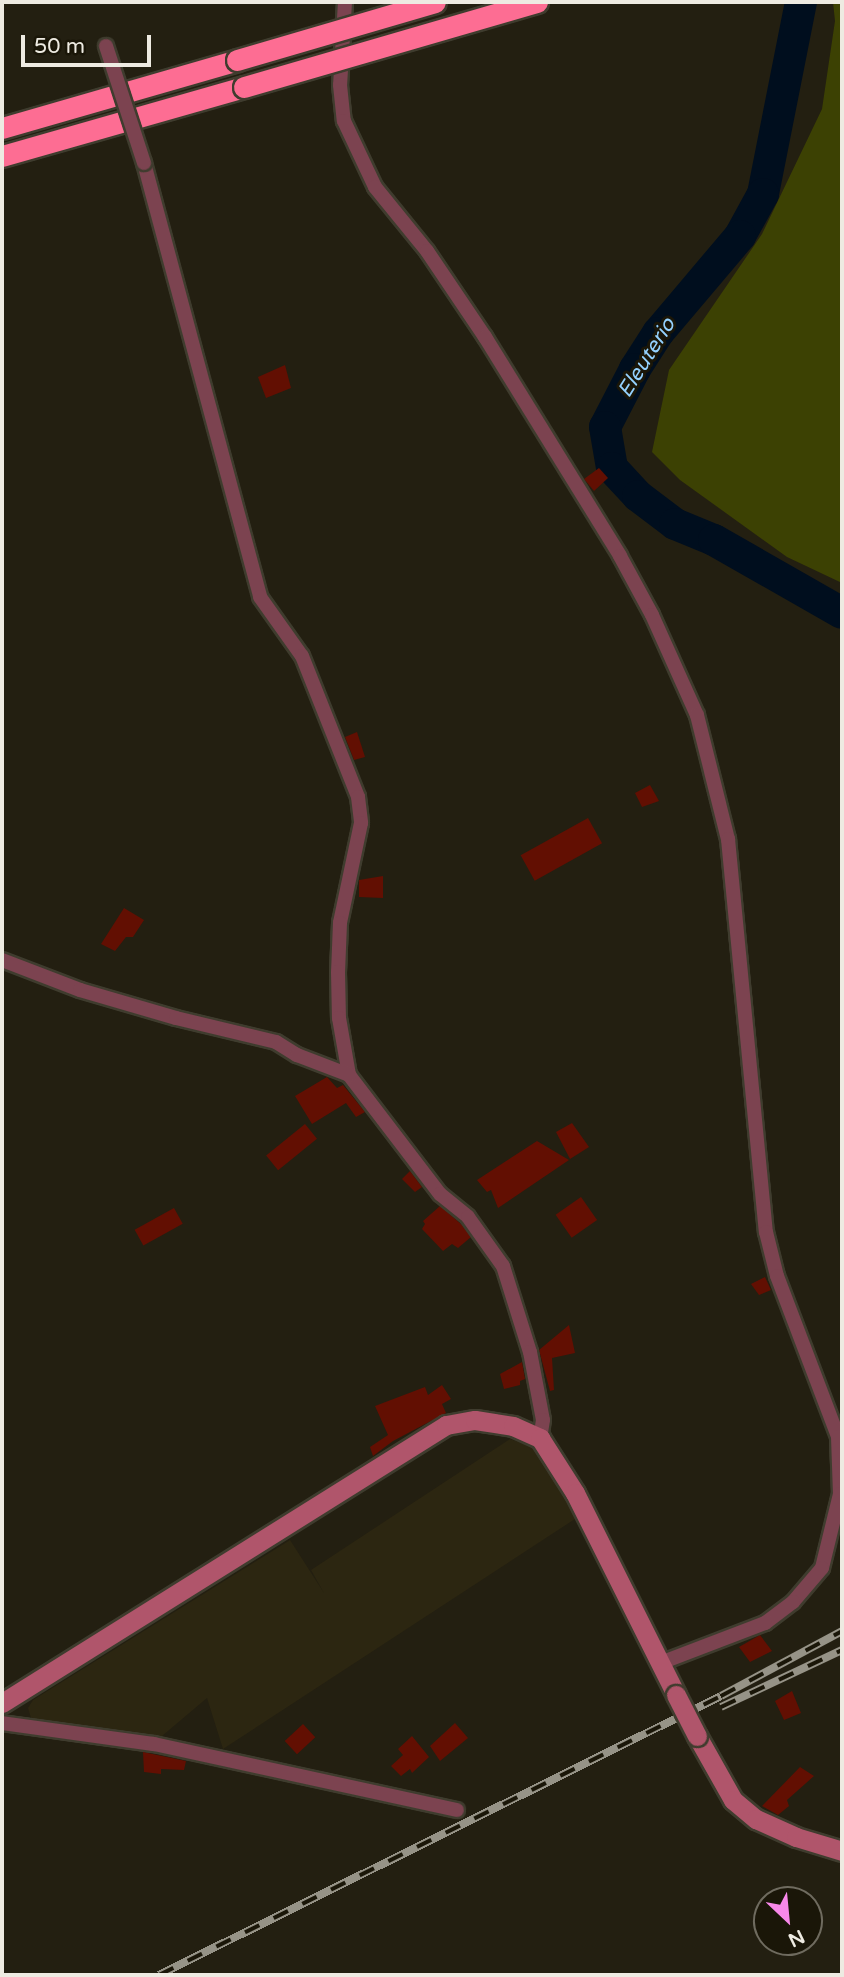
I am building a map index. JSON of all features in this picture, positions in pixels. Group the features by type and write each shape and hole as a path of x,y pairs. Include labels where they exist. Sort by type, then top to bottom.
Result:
{"highway":[{"path":"2,128 435,2"},
{"path":"2,156 537,2"}],"street":[{"path":"345,2 340,85 344,121 375,187 427,251 485,337 620,556 652,615 697,715 728,839 766,1232 777,1276 838,1437 840,1494 822,1569 793,1602 765,1623 660,1663"},
{"path":"106,46 144,163 261,597 302,656 358,797 361,823 340,923 338,972 339,1018 349,1075 440,1194 468,1217 503,1266 530,1352 543,1420 540,1438"},
{"path":"2,960 80,990 176,1018 276,1042 297,1055 349,1075"},
{"path":"2,1703 446,1425 475,1420 513,1426 540,1438 575,1493 727,1791 756,1819 796,1837 842,1851"},
{"path":"2,1723 154,1744 457,1810"}],"shaded area":[{"path":"510,1439 530,1446 548,1464 578,1517 223,1749 207,1698 162,1736 31,1718 28,1708 33,1700 290,1540 324,1593 311,1570"}],"green space":[{"path":"833,2 842,2 842,583 787,557 680,480 652,452 669,370 762,234 822,109 835,21"}],"building":[{"path":"285,365 291,388 266,398 258,377"},
{"path":"599,468 608,478 594,491 584,479"},
{"path":"357,732 365,757 354,760 345,737"},
{"path":"650,785 659,801 642,807 635,793"},
{"path":"588,818 602,843 535,881 521,855"},
{"path":"383,876 383,898 359,897 359,880"},
{"path":"124,908 144,920 133,937 126,937 115,951 101,944"},
{"path":"327,1077 337,1088 343,1085 365,1112 356,1117 346,1103 312,1124 295,1096"},
{"path":"572,1123 589,1147 570,1159 556,1132"},
{"path":"305,1124 317,1139 278,1170 266,1155"},
{"path":"537,1141 569,1160 498,1208 491,1190 487,1192 477,1180"},
{"path":"410,1171 422,1187 415,1192 402,1179"},
{"path":"581,1197 597,1220 572,1238 556,1215"},
{"path":"440,1206 461,1224 471,1237 458,1248 452,1244 443,1251 422,1229 425,1224 423,1221"},
{"path":"174,1208 183,1224 143,1246 135,1230"},
{"path":"765,1277 771,1290 759,1295 751,1284"},
{"path":"569,1325 575,1353 552,1358 554,1390 550,1391 539,1350"},
{"path":"522,1362 525,1379 520,1381 520,1385 504,1389 500,1374"},
{"path":"442,1385 451,1399 442,1404 446,1413 393,1441 373,1456 370,1447 388,1435 375,1406 425,1387 428,1395"},
{"path":"760,1635 772,1651 750,1662 739,1647"},
{"path":"792,1691 801,1713 784,1720 775,1701"},
{"path":"455,1723 468,1738 440,1761 430,1746"},
{"path":"303,1724 315,1737 297,1754 285,1741"},
{"path":"412,1736 429,1757 412,1773 410,1769 401,1776 391,1766 403,1755 398,1749"},
{"path":"143,1752 186,1761 184,1770 161,1769 161,1774 144,1772"},
{"path":"800,1767 814,1776 787,1800 789,1806 778,1815 762,1806"}],"waterway":[{"name":"Eleuterio","path":"801,2 763,194 740,236 658,333 635,369 605,427 612,468 638,496 675,524 714,540 842,613"}],"railway":[{"path":"159,1975 721,1696 842,1631"},
{"path":"721,1707 842,1650"}]}
